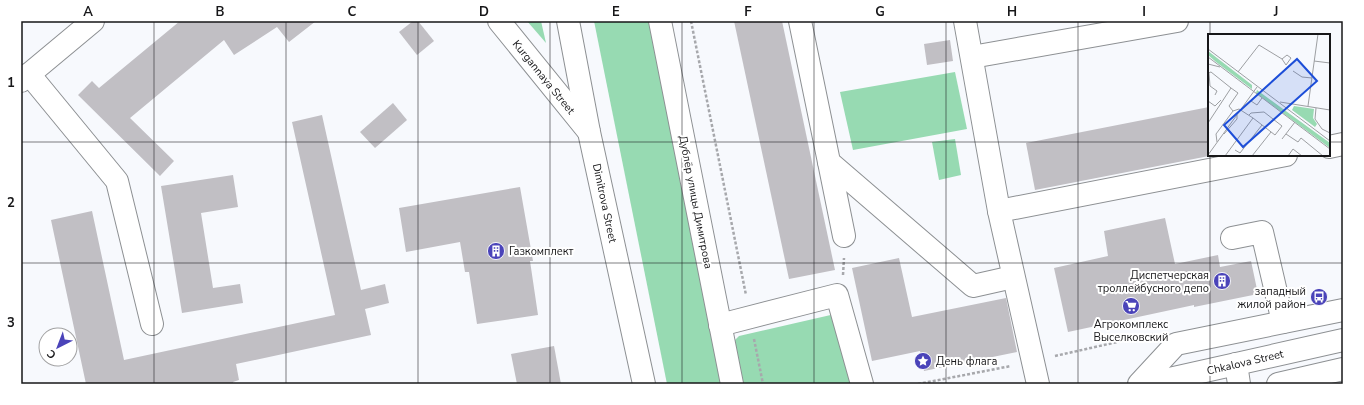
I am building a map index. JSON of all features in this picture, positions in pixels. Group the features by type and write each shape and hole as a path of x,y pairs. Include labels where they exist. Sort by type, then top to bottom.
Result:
{"main road":[{"path":"93,21 25,78 117,182 152,324"},
{"name":"Kurgannaya Street","path":"499,21 589,132"},
{"name":"Dimitrova Street","path":"568,21 589,132 644,384"},
{"name":"Дублёр улицы Димитрова","path":"660,21 732,384"},
{"path":"800,21 844,236"},
{"path":"965,21 999,211 1038,384"},
{"path":"972,57 1177,21"},
{"path":"999,211 1281,156"},
{"path":"829,162 973,286 1013,277"},
{"path":"1232,238 1262,232 1282,322"},
{"path":"720,325 837,295 862,384"},
{"path":"1139,384 1176,344 1343,310"},
{"name":"Chkalova Street","path":"1147,384 1238,374 1343,340"},
{"path":"1278,384 1343,369"}],"path":[{"path":"691,21 763,384"},
{"path":"837,295 845,268 844,236"},
{"path":"918,384 1033,362"}],"green space":[{"path":"527,21 541,21 546,43"},
{"path":"594,21 652,21 724,384 667,384"},
{"path":"955,72 967,129 853,150 840,92"},
{"path":"955,139 961,175 939,180 932,142"},
{"path":"835,314 853,384 742,384 734,341 739,336"}],"building":[{"path":"180,21 316,21 289,42 277,27 234,55 224,40 130,118 174,161 160,176 78,95 92,81 99,88"},
{"path":"413,21 418,21 434,41 417,55 399,32"},
{"path":"734,21 782,21 835,270 789,279"},
{"path":"950,40 953,61 927,65 924,44"},
{"path":"393,103 407,120 375,148 360,132"},
{"path":"1208,107 1209,156 1035,190 1026,143"},
{"path":"322,115 361,290 385,284 389,303 365,309 371,335 236,364 239,380 233,382 233,384 86,384 78,347 78,327 74,327 51,220 92,211 124,360 335,315 292,122"},
{"path":"233,175 238,207 201,213 213,288 240,284 243,303 182,313 161,186"},
{"path":"520,187 533,261 530,261 538,315 477,324 469,272 465,272 460,242 406,252 399,208"},
{"path":"1165,218 1175,264 1218,255 1220,267 1251,261 1258,294 1194,307 1194,305 1068,332 1054,268 1108,256 1104,231"},
{"path":"899,258 912,317 1006,298 1017,352 924,371 920,351 872,361 852,268"},
{"path":"554,346 561,384 517,384 511,354"}],"place":[{"name":"Газкомплект","path":"496,251"},
{"name":"Диспетчерская троллейбусного депо","path":"1222,281"},
{"name":"западный жилой район","path":"1319,297"},
{"name":"Агрокомплекс Выселковский","path":"1131,306"},
{"name":"День флага","path":"923,361"}]}
